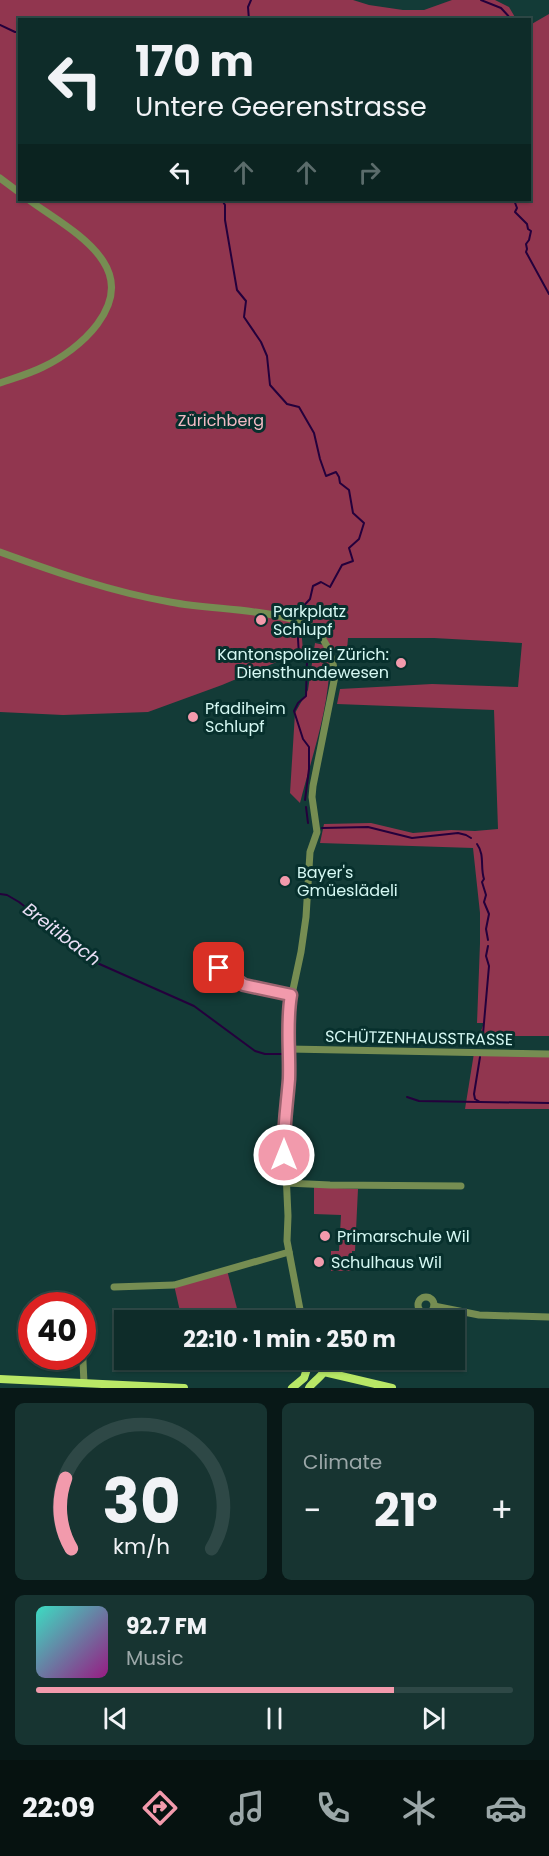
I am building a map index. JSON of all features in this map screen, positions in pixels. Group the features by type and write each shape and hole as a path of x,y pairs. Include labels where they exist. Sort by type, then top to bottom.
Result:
{"main road":[{"path":"292,1388 304,1378 306,1370"},
{"path":"309,1388 313,1381 321,1377 324,1372 392,1388"},
{"path":"0,1379 184,1388"}],"street":[{"path":"0,178 18,192"},
{"path":"0,383 43,367 85,337 100,321 110,297 108,272 97,253 30,201"},
{"path":"0,552 78,579 164,601 292,618 308,625 327,644 335,676 313,786 312,797 317,832 310,852 306,917 288,1013 289,1080 284,1136 287,1236 300,1310"},
{"path":"200,957 244,985 291,995"},
{"name":"SCHÜTZENHAUSSTRASSE","path":"289,1049 549,1054"},
{"path":"287,1183 461,1186"},
{"path":"114,1287 174,1285 289,1252"},
{"path":"434,1306 479,1315 549,1317"},
{"path":"83,1370 84,1383"}],"green space":[{"name":"Zürichberg","path":"0,0 353,0 403,10 424,10 452,0 495,0 509,7 515,18 18,18 18,201 531,201 531,24 549,14 549,1036 486,1036 478,1039 484,1023 477,1023 480,913 473,848 320,843 324,824 371,823 413,833 498,829 494,710 337,704 340,689 432,684 518,687 522,643 434,638 348,638 347,650 329,649 325,707 300,803 290,793 295,713 308,690 315,643 324,645 311,631 301,626 303,651 222,685 148,712 63,715 0,712"},
{"path":"474,1053 549,1054 549,1109 465,1109"},
{"path":"314,1187 358,1189 352,1271 331,1271 331,1251 339,1251 341,1215 314,1214"},
{"path":"227,1270 237,1310 180,1310 174,1285"}],"waterway":[{"path":"249,18 248,7 251,0"},
{"path":"481,0 501,8 510,18"},
{"path":"0,25 18,32"},
{"path":"223,201 237,290 246,301 244,317 261,342 267,356 270,385 287,404 299,407 314,433 326,476 336,472 340,483 349,490 353,513 364,523 359,539 349,548 353,561 342,565 330,587 321,582 313,586 310,599 298,612"},
{"path":"514,201 517,208 515,212 531,231 526,244 526,252 549,294"},
{"path":"297,623 299,655 307,660 306,696 298,703 294,711 303,739 309,747 305,800"},
{"path":"306,807 308,823"},
{"path":"322,828 368,827 412,838 458,833 471,838"},
{"path":"477,844 482,857 484,879 482,882 486,895 484,902 489,914 486,929 488,940"},
{"name":"Breitibach","path":"0,894 19,902 95,962 194,1006 255,1051 265,1054 282,1054"},
{"path":"483,1034 489,966 486,956 488,946"},
{"path":"480,1057 474,1094 475,1099 480,1102"},
{"name":"Breitibach","path":"407,1097 419,1101 549,1103"}],"place":[{"name":"Parkplatz Schlupf","path":"261,620"},
{"name":"Kantonspolizei Zürich: Diensthundewesen","path":"401,663"},
{"name":"Pfadiheim Schlupf","path":"193,717"},
{"name":"Bayer's Gmüeslädeli","path":"285,881"},
{"name":"Primarschule Wil","path":"325,1236"},
{"name":"Schulhaus Wil","path":"319,1262"}],"route":[{"path":"219,968 244,985 291,995 287,1025 289,1080 284,1119 284,1155"}]}
